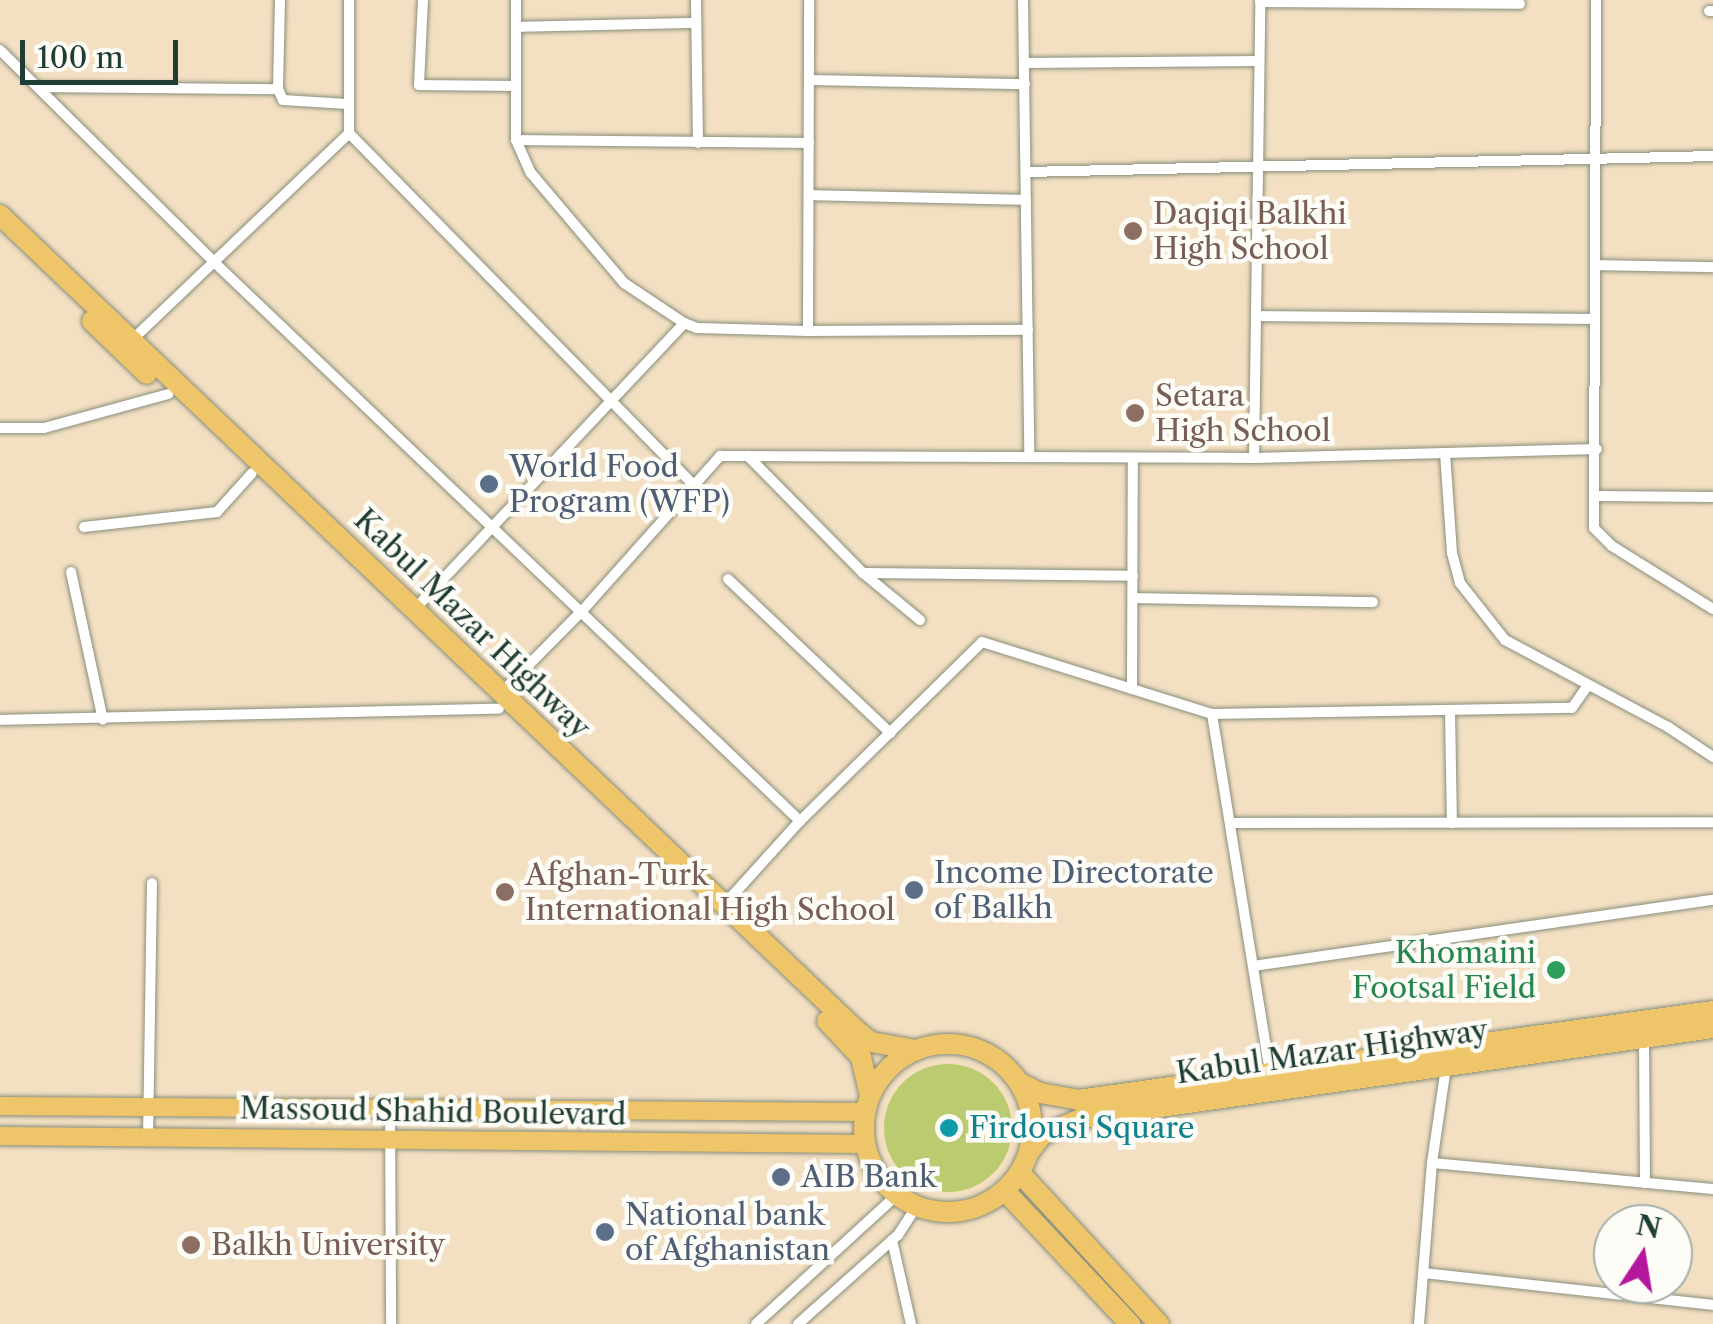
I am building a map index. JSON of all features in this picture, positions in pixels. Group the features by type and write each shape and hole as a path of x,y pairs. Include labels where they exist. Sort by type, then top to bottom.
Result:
{"highway":[{"name":"Kabul Mazar Highway","path":"0,215 414,611 500,701 792,978 871,1042 916,1050"},
{"name":"Kabul Mazar Highway","path":"0,234 252,473 724,905 860,1057 868,1104"},
{"name":"Kabul Mazar Highway","path":"1020,1083 1040,1093 1078,1100 1713,1011"},
{"name":"Kabul Mazar Highway","path":"1030,1152 1042,1135 1083,1118 1713,1028"},
{"path":"938,1044 974,1048 1005,1065 1020,1083 1033,1128 1030,1152 1005,1191 973,1209 936,1211 896,1195 876,1172 865,1144 868,1104 897,1060 938,1044"},
{"path":"1020,1173 1159,1324"},
{"path":"1005,1191 1130,1324"}],"main road":[{"name":"Massoud Shahid Boulevard","path":"0,1106 868,1104"},
{"name":"Massoud Shahid Boulevard","path":"0,1136 865,1144"}],"street":[{"path":"280,0 278,88 284,100 347,104"},
{"path":"349,0 349,133 692,484"},
{"path":"423,0 419,85 515,86"},
{"path":"516,0 516,140 531,173 624,283 684,324 697,328 808,331 1028,330"},
{"path":"696,0 698,143"},
{"path":"808,0 808,331"},
{"path":"1024,0 1030,457"},
{"path":"1596,0 1594,528 1602,539 1713,609"},
{"path":"1254,458 1260,1 1520,4"},
{"path":"516,27 696,23"},
{"path":"0,50 214,262 800,820"},
{"path":"1024,63 1259,61"},
{"path":"810,80 1024,84"},
{"path":"38,87 278,88"},
{"path":"132,340 349,133"},
{"path":"516,140 809,143"},
{"path":"1026,172 1713,156"},
{"path":"809,195 1026,200"},
{"path":"1595,265 1713,267"},
{"path":"1256,316 1595,320"},
{"path":"414,611 684,324"},
{"path":"0,428 44,428 168,394"},
{"path":"0,720 103,720 500,701 720,456 1254,458 1597,449"},
{"path":"1445,453 1452,553 1460,583 1505,640 1668,727 1713,757"},
{"path":"748,456 864,573 920,620"},
{"path":"1132,688 1133,458"},
{"path":"84,527 219,511 252,473"},
{"path":"1596,496 1713,496"},
{"path":"71,572 103,720"},
{"path":"864,573 1133,576"},
{"path":"728,578 890,733"},
{"path":"1134,598 1372,602"},
{"path":"724,905 800,820 982,642 1212,714 1572,708 1588,686"},
{"path":"1450,710 1452,822"},
{"path":"1212,714 1270,1072"},
{"path":"1230,823 1713,822"},
{"path":"148,1137 152,883"},
{"path":"1253,966 1713,900"},
{"path":"1644,1038 1645,1183"},
{"path":"1418,1324 1432,1163 1446,1066"},
{"path":"390,1108 391,1324"},
{"path":"1432,1163 1713,1189"},
{"path":"756,1324 896,1195"},
{"path":"798,1324 892,1240 918,1206"},
{"path":"892,1240 911,1324"},
{"path":"1424,1274 1713,1305"}],"green space":[{"path":"948,1064 973,1068 994,1082 1008,1103 1012,1128 1008,1153 994,1174 973,1188 948,1192 923,1188 902,1174 888,1153 884,1128 888,1103 902,1082 923,1068"}],"place":[{"name":"Daqiqi Balkhi High School","path":"1133,231"},
{"name":"Setara High School","path":"1135,413"},
{"name":"World Food Program (WFP)","path":"489,484"},
{"name":"Income Directorate of Balkh","path":"914,890"},
{"name":"Afghan-Turk International High School","path":"505,892"},
{"name":"Khomaini Footsal Field","path":"1556,970"},
{"name":"Firdousi Square","path":"949,1128"},
{"name":"AIB Bank","path":"781,1177"},
{"name":"National bank of Afghanistan","path":"605,1232"},
{"name":"Balkh University","path":"191,1245"}]}
